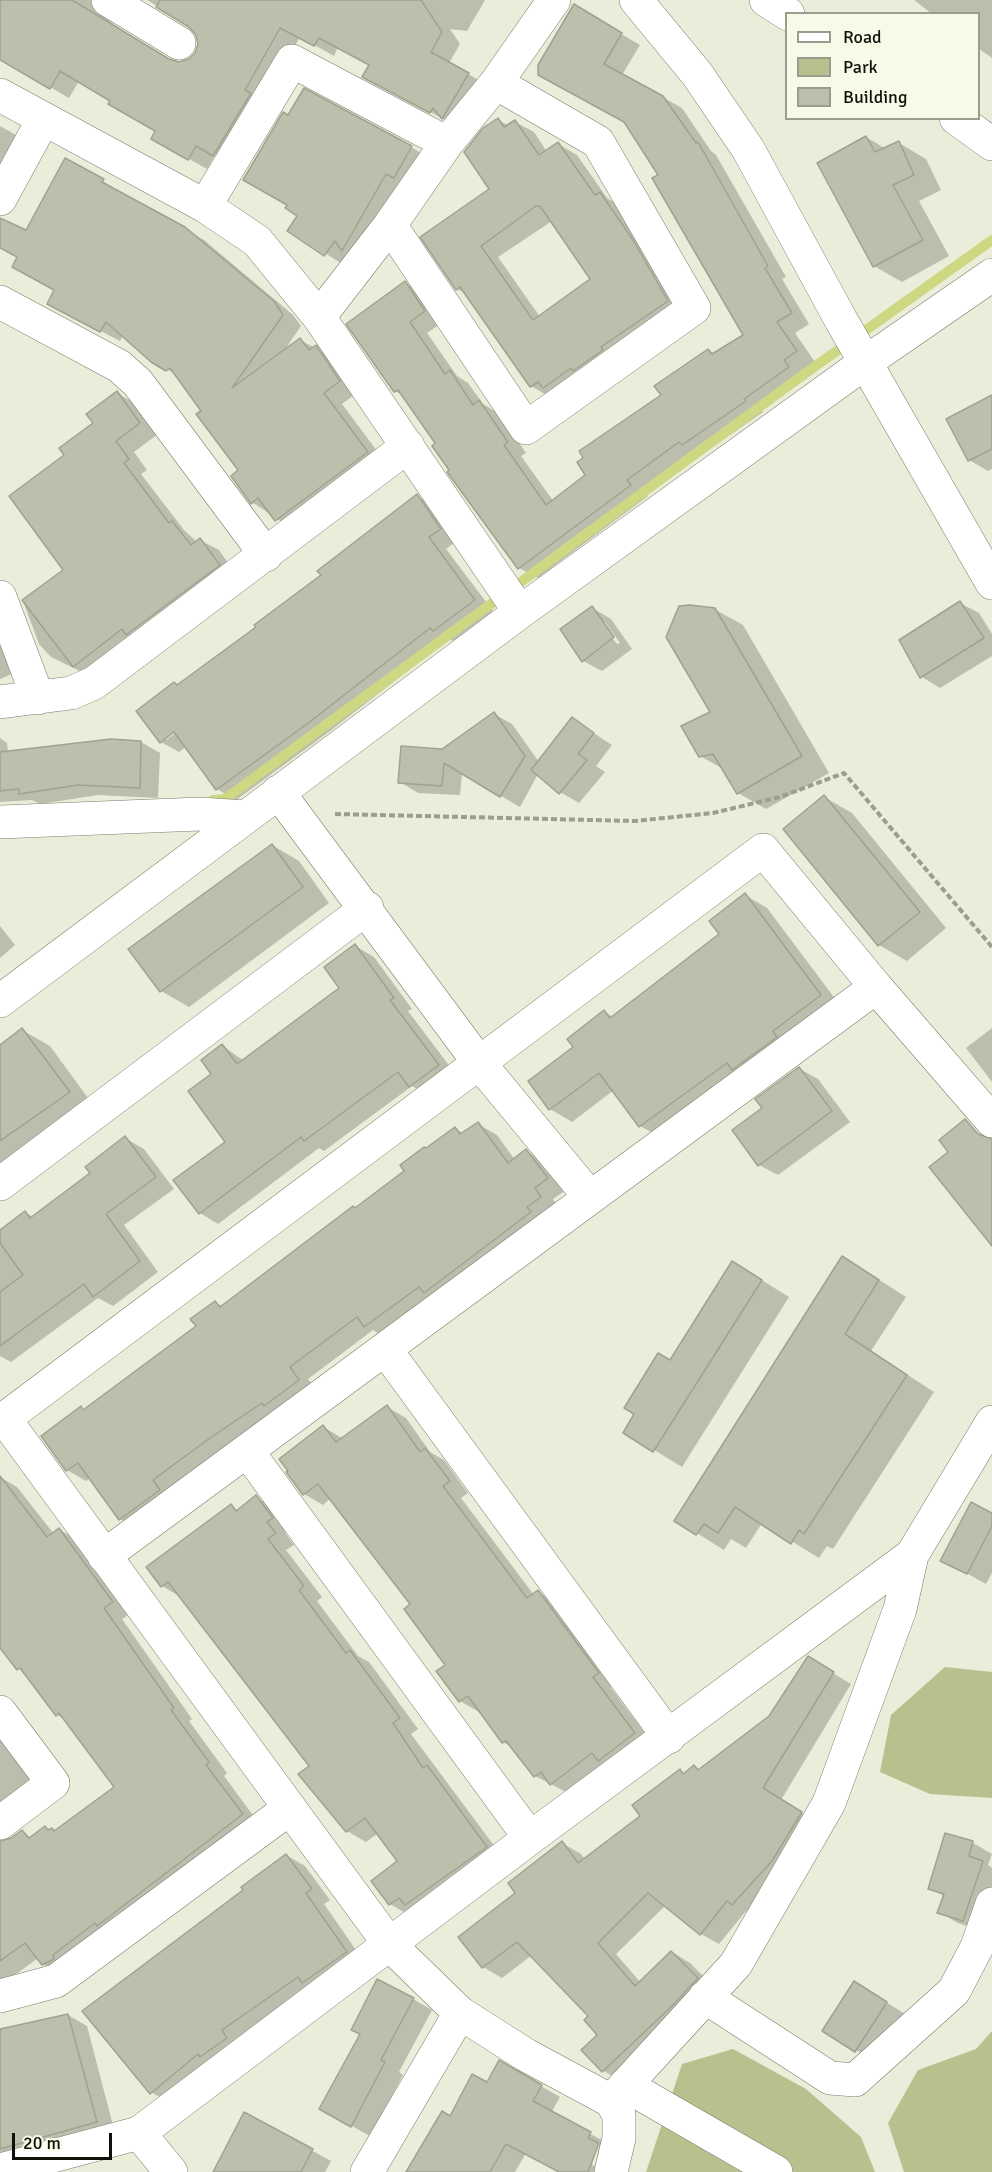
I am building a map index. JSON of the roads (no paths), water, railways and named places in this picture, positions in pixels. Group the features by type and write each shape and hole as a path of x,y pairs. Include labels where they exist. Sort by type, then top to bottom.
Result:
{"street":[{"path":"108,0 179,43"},
{"path":"319,317 390,225 447,143 496,83 554,0"},
{"path":"636,0 697,74 748,149 842,320 992,583"},
{"path":"766,0 785,12"},
{"path":"205,206 292,60 447,143"},
{"path":"390,225 526,428 694,308 598,142 496,83"},
{"path":"0,95 205,206 257,241 319,317 518,608"},
{"path":"0,199 43,120"},
{"path":"959,120 992,144"},
{"path":"0,1001 245,818 518,608 862,355 992,275"},
{"path":"0,302 119,366 138,382 266,555"},
{"path":"0,702 71,693 94,683 408,446"},
{"path":"0,597 38,698"},
{"path":"278,792 367,908 480,1064 590,1197"},
{"path":"0,822 200,814 245,818"},
{"path":"776,2172 618,2093 526,2055 460,2013 390,1945 104,1556 4,1413 480,1064 763,850 876,987 992,1121"},
{"path":"0,1184 367,908"},
{"path":"104,1556 876,987"},
{"path":"385,1349 669,1737"},
{"path":"611,2172 619,2127 618,2093 736,1964 829,1803 900,1610 912,1555 992,1422"},
{"path":"248,1452 530,1838"},
{"path":"0,2170 139,2133 530,1838 912,1555"},
{"path":"0,1712 53,1784 0,1823"},
{"path":"0,1996 56,1981 290,1808"},
{"path":"705,1997 830,2078 855,2080 954,1991 977,1947 992,1904"},
{"path":"367,2172 460,2013"},
{"path":"139,2133 171,2172"}],"waterway":[{"path":"213,800 225,799 803,375 992,240"}]}
